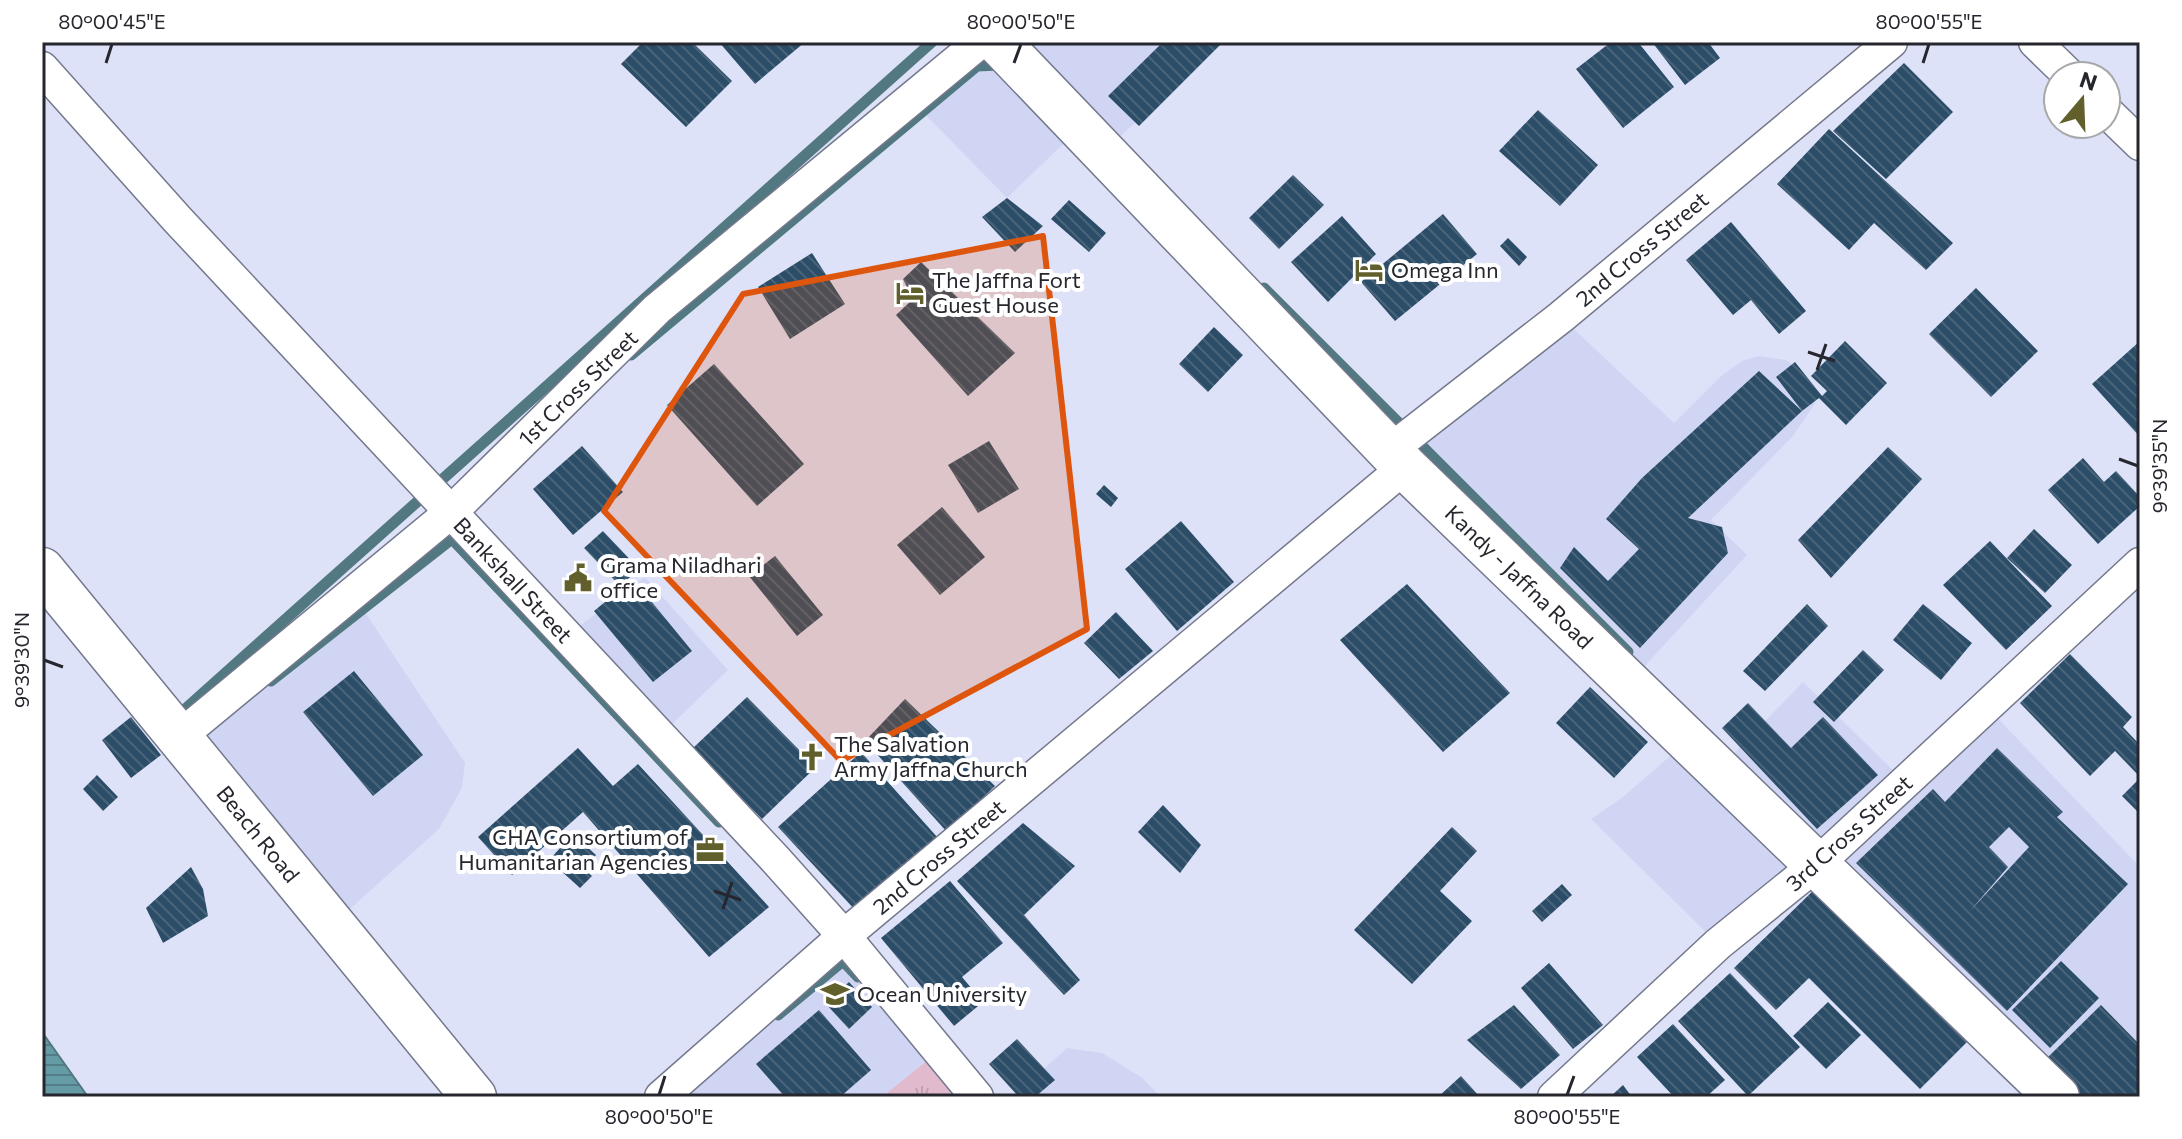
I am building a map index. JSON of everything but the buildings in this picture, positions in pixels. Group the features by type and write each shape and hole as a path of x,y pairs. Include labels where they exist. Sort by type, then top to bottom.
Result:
{"main road":[{"name":"Kandy - Jaffna Road","path":"998,42 1397,459 1817,864 1995,1042 2057,1097"},
{"name":"Beach Road","path":"42,570 474,1097"}],"street":[{"name":"1st Cross Street","path":"179,737 450,513 657,309 980,42"},
{"name":"2nd Cross Street","path":"661,1097 1561,317 1891,42"},
{"path":"2035,42 2054,60"},
{"name":"Bankshall Street","path":"42,68 177,219 844,936 977,1097"},
{"path":"2122,127 2140,144"},
{"name":"3rd Cross Street","path":"1554,1097 1718,944 1817,864 2140,564"}],"highlighted area":[{"path":"1043,236 1087,629 841,761 604,511 743,294"}],"shaded area":[{"path":"980,42 1224,42 1103,152 1080,128 1007,198 910,99"},
{"path":"1561,317 1674,423 1721,376 1742,361 1758,356 1786,360 1809,379 1817,392 1814,405 1793,436 1711,520 1747,555 1630,682 1389,451"},
{"path":"645,577 728,670 660,736 566,636"},
{"path":"353,594 465,763 462,788 439,829 332,925 179,737"},
{"path":"1803,682 1906,783 1987,707 2140,867 2140,1097 2057,1097 1817,865 1718,944 1591,819 1623,797 1690,739 1720,768"},
{"name":"Ocean University","path":"844,936 939,1051 882,1097 661,1097"},
{"path":"42,1032 88,1097 42,1097"},
{"path":"1067,1048 1102,1053 1141,1077 1161,1097 1013,1097"}],"green space":[{"path":"939,1051 977,1097 882,1097"}],"waterway":[{"path":"184,710 932,42"},
{"path":"631,355 977,66 999,65"},
{"path":"1264,288 1628,652"},
{"path":"271,681 452,539 719,822"},
{"path":"778,1015 843,961 858,977"}],"place":[{"name":"Omega Inn","path":"1369,270"},
{"name":"The Jaffna Fort Guest House","path":"910,293"},
{"name":"Grama Niladhari office","path":"578,578"},
{"name":"The Salvation Army Jaffna Church","path":"812,757"},
{"name":"CHA Consortium of Humanitarian Agencies","path":"710,850"},
{"name":"Ocean University","path":"835,994"}]}
